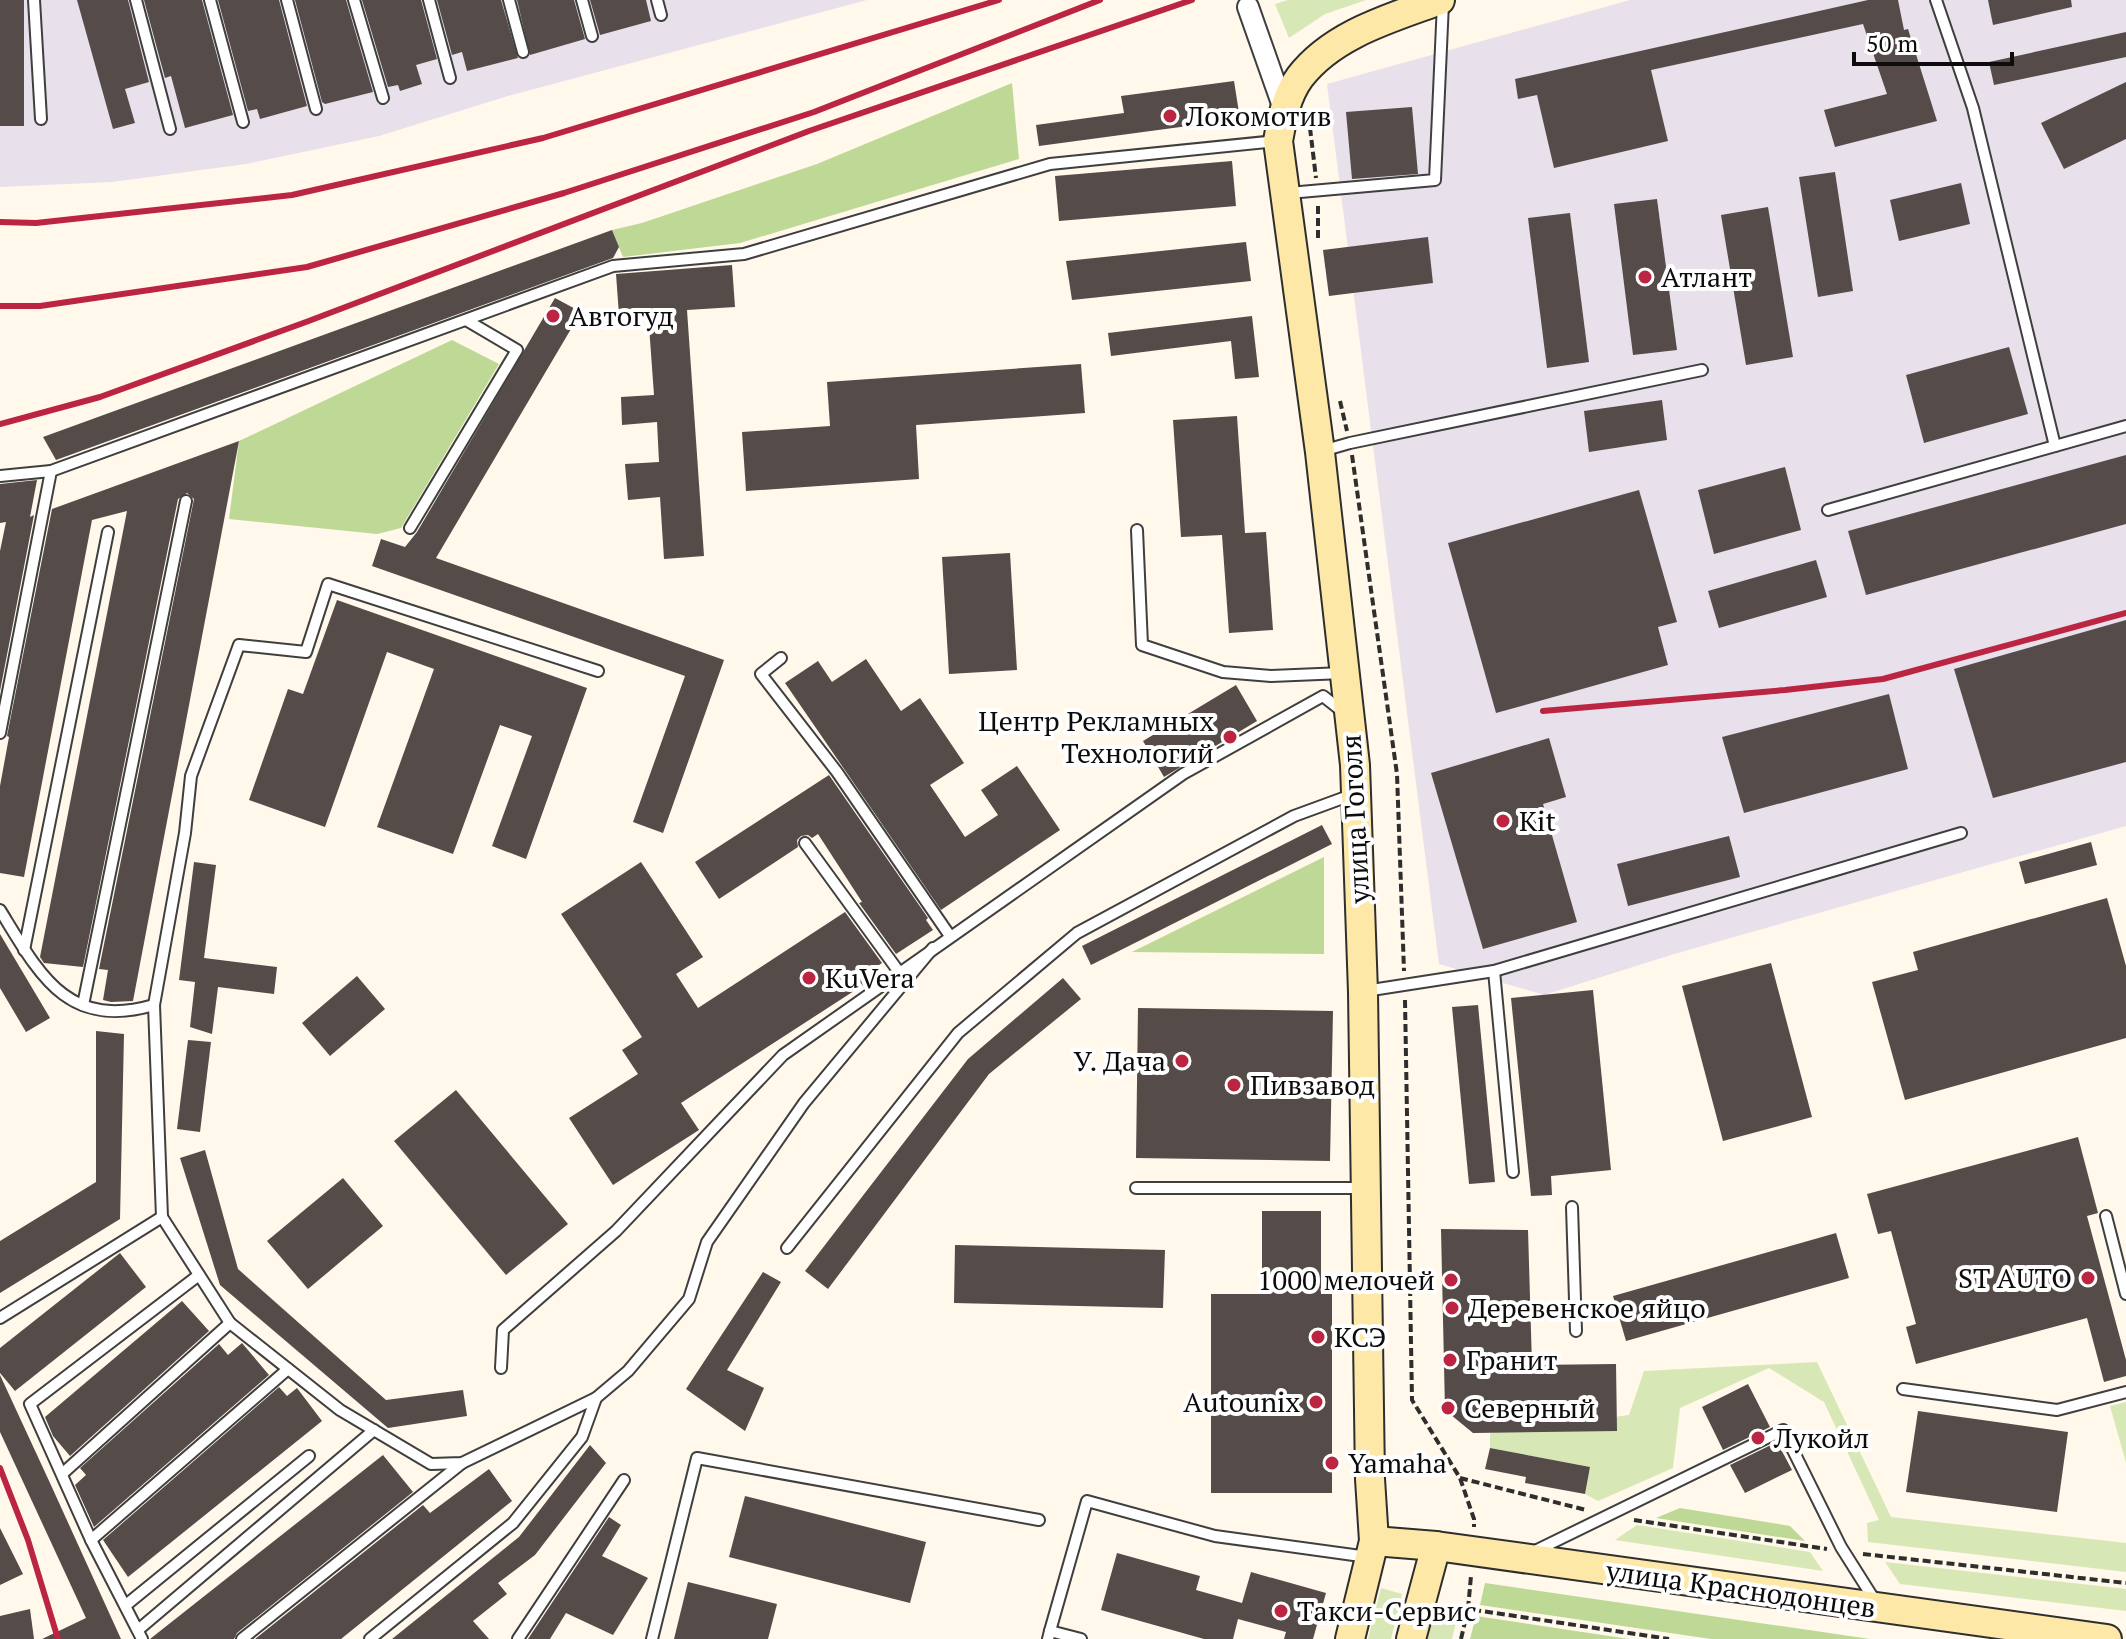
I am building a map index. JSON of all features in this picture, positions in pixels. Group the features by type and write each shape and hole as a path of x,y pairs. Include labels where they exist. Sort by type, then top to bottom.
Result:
{"street":[{"name":"улица Гоголя","path":"1350,1639 1372,1549 1363,992 1356,793 1320,452 1278,141 1284,109 1299,79 1323,54 1372,25 1442,0"},
{"path":"1248,7 1284,109"},
{"path":"1411,1639 1436,1546"},
{"name":"улица Краснодонцев","path":"1372,1549 1436,1546 2107,1639"}],"lane":[{"path":"34,0 41,119"},
{"path":"136,0 170,129"},
{"path":"210,0 243,122"},
{"path":"287,0 316,109"},
{"path":"354,0 383,98"},
{"path":"429,0 450,78"},
{"path":"509,0 523,52"},
{"path":"582,0 592,36"},
{"path":"657,0 661,15"},
{"path":"1283,194 1435,180 1442,0"},
{"path":"1936,0 1973,108 2055,446"},
{"path":"0,476 51,471 613,266 744,254 1050,164 1278,141"},
{"path":"410,528 517,350 466,320"},
{"path":"1320,452 1350,443 1702,370"},
{"path":"1828,510 2126,426"},
{"path":"0,733 51,471"},
{"path":"83,1005 186,501"},
{"path":"1137,530 1142,645 1223,672 1271,676 1345,672"},
{"path":"24,950 108,532"},
{"path":"462,1463 431,1464 340,1410 230,1323 162,1217 154,1005 185,833 191,776 239,645 306,652 328,584 598,671"},
{"path":"781,658 761,674 837,772 950,936"},
{"path":"501,1368 503,1330 616,1231 783,1055 1183,774 1323,696 1350,717"},
{"path":"787,1248 958,1033 1077,933 1294,816 1356,793"},
{"path":"1363,992 1494,971 1961,833"},
{"path":"805,843 899,972"},
{"path":"0,910 36,968 57,991 97,1012 127,1013 154,1005"},
{"path":"242,1639 462,1463 596,1398 628,1371 689,1299 707,1242 804,1103 933,948"},
{"path":"1494,971 1513,1172"},
{"path":"1136,1188 1365,1188"},
{"path":"1572,1207 1576,1331"},
{"path":"2106,1216 2126,1294"},
{"path":"0,1318 162,1217"},
{"path":"199,1275 30,1404 91,1540 140,1634 374,1430"},
{"path":"62,1474 230,1323"},
{"path":"91,1540 288,1369"},
{"path":"1903,1389 2057,1410 2126,1392"},
{"path":"370,1639 513,1523 582,1437 596,1398"},
{"path":"1521,1558 1783,1430 1845,1552 1880,1609"},
{"path":"126,1605 309,1456"},
{"path":"652,1639 697,1458 1039,1520"},
{"path":"518,1639 624,1480"},
{"path":"1081,1639 1049,1635 1087,1501 1215,1536 1372,1549"}],"path":[{"path":"1460,1478 1608,1516 1845,1552 2126,1583"},
{"path":"1461,1639 1468,1609 1669,1639"}],"shaded area":[{"path":"0,0 867,0 508,96 379,136 246,164 112,182 0,187"},
{"path":"1630,0 2126,0 2126,826 1674,954 1544,995 1439,964 1327,84"}],"green space":[{"path":"1288,0 1366,0 1325,14 1289,38 1275,4"},
{"path":"1012,83 1019,159 740,243 623,257 612,230 642,223 817,164"},
{"path":"452,340 499,364 401,528 377,534 229,519 239,441"},
{"path":"1324,857 1324,954 1132,952"},
{"path":"1817,1362 1891,1517 2126,1543 2126,1572 1868,1542 1867,1523 1879,1520 1824,1402 1769,1368 1680,1408 1673,1468 1598,1501 1585,1494 1590,1467 1490,1448 1490,1433 1629,1415 1644,1371"},
{"path":"2126,1402 2126,1463 2110,1406"},
{"path":"1680,1508 1790,1526 1805,1541 1656,1518"},
{"path":"1637,1525 1810,1552 1823,1571 1615,1540"},
{"path":"1885,1562 2126,1589 2126,1611 1900,1584"},
{"path":"1485,1583 1870,1639 1711,1639 1480,1605"},
{"path":"1381,1588 1402,1594 1391,1639 1368,1639"},
{"path":"1431,1606 1459,1610 1452,1639 1423,1639"},
{"path":"1476,1616 1629,1639 1470,1639"}],"building":[{"path":"0,0 24,0 24,126 0,126"},
{"path":"77,0 128,0 149,82 125,89 135,123 113,129"},
{"path":"144,0 202,0 233,115 185,128 171,76 165,78"},
{"path":"218,0 279,0 307,106 260,119 257,109 248,111"},
{"path":"295,0 346,0 373,92 325,104 322,102"},
{"path":"362,0 421,0 437,59 416,65 422,84 400,91 398,85 388,87"},
{"path":"437,0 501,0 518,58 467,71 462,52 452,55"},
{"path":"517,0 574,0 585,39 530,55"},
{"path":"590,0 646,0 651,21 600,35"},
{"path":"1868,0 1898,0 1904,30 1908,29 1937,121 1835,147 1824,110 1887,94 1863,24 1651,70 1668,141 1554,168 1537,95 1518,99 1515,79"},
{"path":"1988,0 2071,0 2072,7 1993,25"},
{"path":"2126,32 2126,57 1994,85 1989,62"},
{"name":"Локомотив","path":"1234,81 1240,119 1039,146 1036,125 1124,113 1121,96"},
{"path":"2126,82 2126,139 2064,169 2041,123"},
{"path":"1412,107 1418,174 1352,179 1346,112"},
{"path":"1232,161 1236,206 1059,221 1055,176"},
{"path":"1835,172 1853,291 1818,297 1799,177"},
{"path":"1961,183 1970,224 1899,241 1890,200"},
{"name":"Атлант","path":"1657,199 1677,350 1633,355 1614,204"},
{"path":"1768,207 1793,357 1746,365 1721,215"},
{"path":"1570,213 1589,362 1547,368 1528,218"},
{"path":"612,230 619,247 613,258 56,460 43,437"},
{"path":"1428,237 1433,283 1329,296 1323,250"},
{"path":"1246,242 1251,281 1072,300 1066,261"},
{"path":"732,265 735,307 687,310 704,556 664,559 660,497 628,500 625,464 659,462 657,422 622,425 621,397 654,395 648,312 619,315 616,274"},
{"path":"555,298 581,312 436,558 724,660 663,833 633,822 685,676 372,566 381,539 405,547 417,532"},
{"path":"1252,316 1259,377 1235,379 1231,341 1111,356 1108,333"},
{"path":"2009,347 2028,414 1924,443 1906,375"},
{"path":"1081,364 1085,413 916,425 919,479 746,491 742,432 830,426 827,382"},
{"path":"1662,400 1667,440 1589,452 1584,411"},
{"path":"1237,416 1245,533 1266,532 1273,630 1229,633 1222,535 1181,537 1173,420"},
{"path":"239,441 133,1001 111,1002 103,1000 108,970 99,969 194,499 187,493 178,499 83,967 44,963 40,957 127,511 92,520 24,877 0,873 0,786 7,736 52,509"},
{"path":"2126,455 2126,524 1866,595 1848,531"},
{"path":"1785,467 1801,530 1714,554 1698,490"},
{"path":"37,480 30,517 34,515 0,691 0,551 6,522 0,523 0,484"},
{"path":"1639,490 1677,622 1658,627 1668,665 1496,713 1448,543"},
{"path":"1010,553 1017,670 949,674 942,557"},
{"path":"1816,560 1827,597 1719,628 1708,591"},
{"path":"337,600 587,688 526,859 492,846 532,736 500,725 453,854 377,827 434,669 387,652 325,827 249,800 288,689 303,694"},
{"path":"2126,620 2126,762 1993,798 1954,669"},
{"path":"866,659 901,711 920,698 964,763 930,785 965,837 998,815 981,790 1017,766 1060,830 941,910 785,683 818,661 832,682"},
{"path":"1236,685 1257,721 1164,777 1143,741"},
{"path":"1889,694 1908,769 1744,813 1722,737"},
{"path":"1549,738 1566,797 1543,804 1577,922 1483,949 1431,773"},
{"path":"829,775 928,918 926,920 933,930 896,954 859,903 862,902 818,834 812,838 801,836 797,840 798,847 719,899 695,862"},
{"path":"1322,825 1332,844 1091,965 1082,946"},
{"path":"1729,836 1740,877 1628,906 1617,864"},
{"path":"2091,842 2097,865 2025,884 2019,862"},
{"path":"194,862 216,865 204,958 277,967 274,994 218,987 212,1034 190,1027 195,982 179,980"},
{"path":"641,862 703,957 676,974 698,1008 845,912 882,963 870,971 874,978 681,1103 699,1130 613,1185 569,1118 638,1074 622,1050 642,1037 561,914"},
{"path":"2107,898 2126,966 2126,1038 1905,1100 1872,982 1918,970 1913,952"},
{"path":"0,934 50,1018 26,1032 0,988"},
{"path":"1771,963 1812,1117 1723,1141 1682,986"},
{"path":"357,976 385,1009 330,1056 302,1023"},
{"path":"1063,978 1081,999 989,1074 828,1289 805,1271 968,1059"},
{"path":"1593,990 1611,1170 1551,1176 1552,1195 1531,1196 1511,998"},
{"path":"1478,1005 1495,1182 1469,1184 1452,1007"},
{"name":"Пивзавод","path":"1138,1008 1333,1011 1330,1161 1136,1158"},
{"path":"96,1031 124,1034 120,1219 0,1293 0,1241 96,1182"},
{"path":"188,1040 211,1042 200,1132 177,1129"},
{"path":"456,1090 568,1224 506,1275 394,1141"},
{"path":"2078,1137 2098,1213 2087,1216 2126,1360 2126,1376 2104,1382 2087,1318 1916,1364 1906,1327 1916,1324 1891,1231 1878,1234 1867,1194"},
{"path":"205,1150 238,1269 386,1400 463,1390 467,1416 388,1428 220,1285 180,1158"},
{"path":"343,1178 383,1226 308,1289 267,1241"},
{"path":"1262,1211 1321,1211 1321,1294 1332,1294 1332,1493 1211,1493 1211,1294 1262,1294"},
{"path":"1441,1229 1528,1230 1532,1365 1616,1364 1617,1431 1473,1433 1445,1410"},
{"path":"1836,1233 1849,1278 1626,1341 1613,1296"},
{"path":"955,1245 1165,1250 1163,1308 954,1303"},
{"path":"120,1253 146,1287 15,1391 0,1373 0,1348"},
{"path":"763,1272 781,1282 727,1370 764,1388 745,1431 686,1389"},
{"path":"182,1301 209,1331 70,1456 53,1436 45,1417"},
{"path":"242,1343 269,1375 94,1527 75,1485 86,1475 80,1468 219,1344 228,1355"},
{"path":"0,1375 121,1639 42,1639 86,1618 0,1432"},
{"path":"1748,1384 1770,1427 1723,1450 1702,1407"},
{"path":"279,1387 287,1396 297,1388 322,1421 128,1577 103,1540"},
{"path":"1918,1411 2068,1432 2057,1512 1906,1492"},
{"path":"1777,1442 1792,1470 1745,1493 1730,1465"},
{"path":"590,1445 606,1463 535,1555 498,1583 507,1594 473,1621 489,1639 392,1639 519,1537"},
{"path":"1490,1448 1590,1467 1585,1494 1525,1483 1526,1477 1485,1469"},
{"path":"383,1455 413,1492 237,1633 234,1639 150,1639"},
{"path":"489,1469 512,1501 341,1639 255,1639 423,1505 430,1513"},
{"path":"745,1496 926,1542 910,1603 729,1557"},
{"path":"609,1517 621,1525 602,1556 648,1578 613,1635 566,1613 550,1639 528,1639"},
{"path":"0,1528 23,1574 0,1585"},
{"path":"1117,1553 1200,1576 1196,1590 1242,1603 1251,1572 1326,1593 1313,1639 1284,1639 1286,1632 1238,1619 1233,1639 1204,1639 1101,1610"},
{"path":"688,1582 777,1604 768,1639 674,1639"},
{"path":"30,1609 34,1639 0,1639 0,1616"}],"railway":[{"path":"0,222 36,223 292,195 543,138 999,0"},
{"path":"0,306 40,306 307,267 564,193 814,112 1100,0"},
{"path":"0,424 100,397 809,131 1192,0"},
{"path":"1543,711 1883,679 2126,613"},
{"path":"0,1468 28,1540 58,1639"}],"place":[{"name":"Локомотив","path":"1170,116"},
{"name":"Атлант","path":"1645,277"},
{"name":"Автогуд","path":"553,316"},
{"name":"Центр Рекламных Технологий","path":"1230,737"},
{"name":"Kit","path":"1503,821"},
{"name":"KuVera","path":"809,978"},
{"name":"У. Дача","path":"1182,1061"},
{"name":"Пивзавод","path":"1234,1085"},
{"name":"ST AUTO","path":"2088,1278"},
{"name":"1000 мелочей","path":"1451,1280"},
{"name":"Деревенское яйцо","path":"1452,1308"},
{"name":"КСЭ","path":"1318,1337"},
{"name":"Гранит","path":"1450,1360"},
{"name":"Autounix","path":"1316,1402"},
{"name":"Северный","path":"1448,1408"},
{"name":"Лукойл","path":"1758,1438"},
{"name":"Yamaha","path":"1332,1463"},
{"name":"Такси-Сервис","path":"1281,1611"}]}
